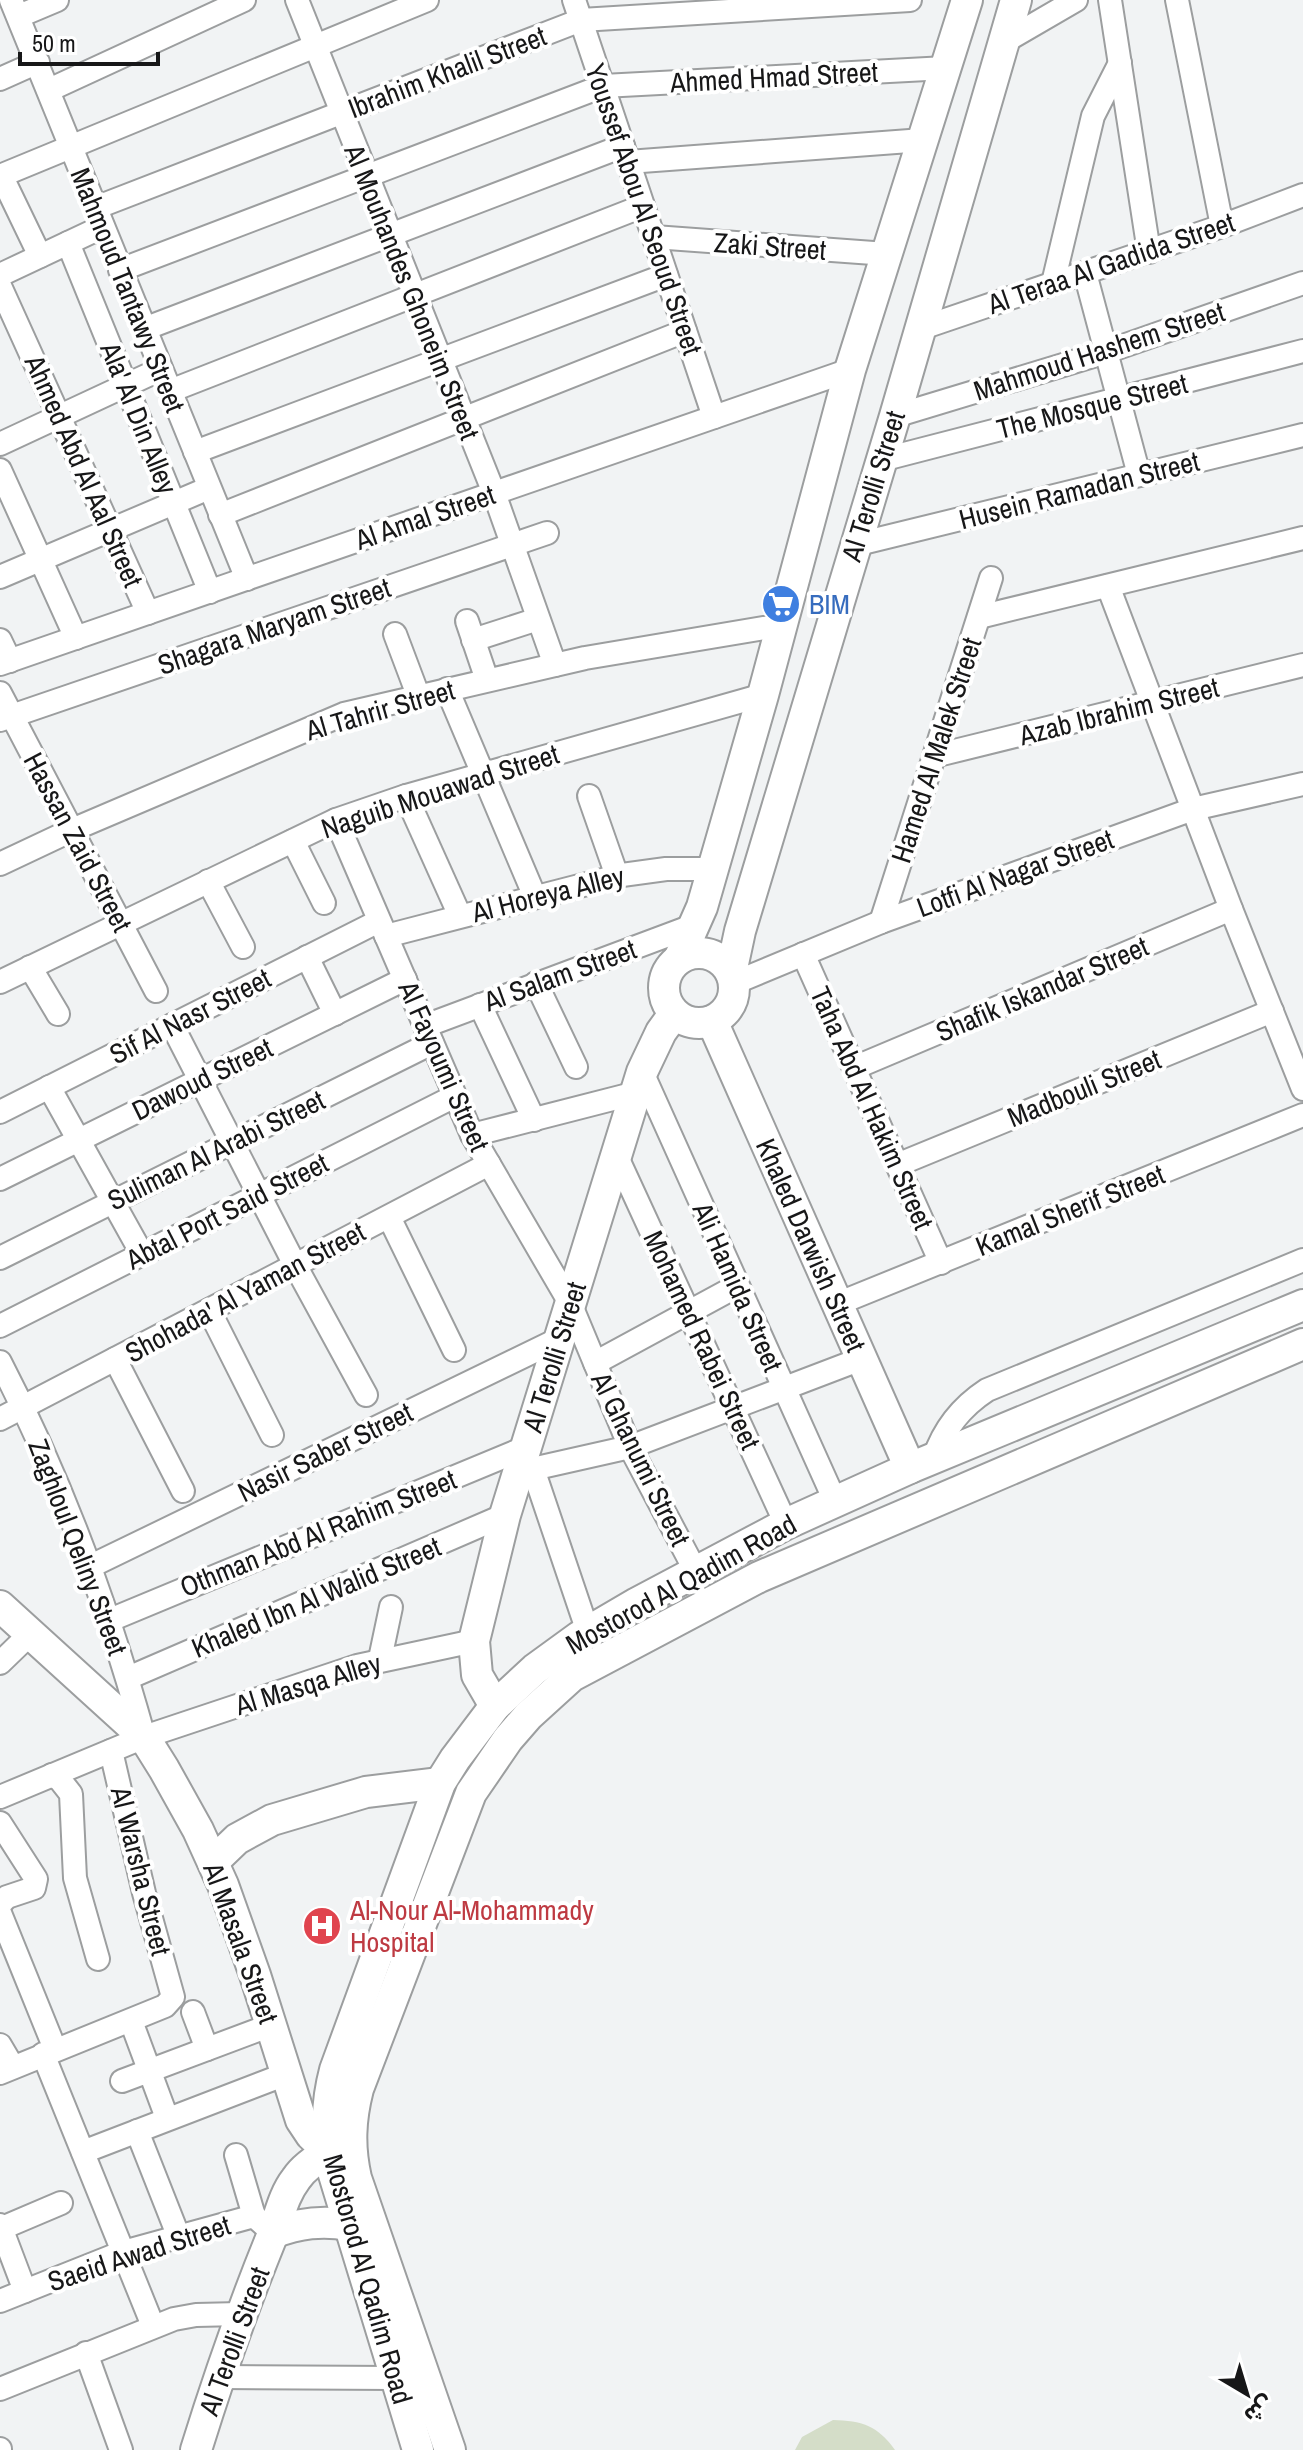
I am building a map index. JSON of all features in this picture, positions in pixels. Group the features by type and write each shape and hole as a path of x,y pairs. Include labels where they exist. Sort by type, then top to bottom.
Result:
{"street":[{"path":"15,8 57,0"},
{"path":"49,90 244,0"},
{"name":"Al Mouhandes Ghoneim Street","path":"297,0 494,493 555,665"},
{"path":"40,256 1,175 427,0"},
{"name":"Ibrahim Khalil Street","path":"0,275 68,243 99,218 578,10 910,0"},
{"name":"Al Terolli Street","path":"679,959 695,925 713,869 850,370 967,0"},
{"name":"Al Terolli Street","path":"733,978 740,931 1016,0"},
{"path":"1002,43 1076,0"},
{"path":"1110,0 1149,252"},
{"path":"1177,0 1222,226"},
{"name":"Mahmoud Tantawy Street","path":"15,8 247,579"},
{"name":"Youssef Abou Al Seoud Street","path":"578,10 714,417"},
{"path":"0,79 38,62"},
{"path":"1053,283 1093,116 1120,63"},
{"name":"Ahmed Hmad Street","path":"120,270 603,86 946,68"},
{"path":"144,329 390,235 626,154 923,140"},
{"name":"Al Teraa Al Gadida Street","path":"919,329 1149,252 1303,195"},
{"path":"170,391 643,206"},
{"name":"Zaki Street","path":"654,237 887,254"},
{"name":"Ala' Al Din Alley","path":"68,243 210,592"},
{"path":"1085,273 1139,475"},
{"path":"195,452 666,275"},
{"name":"Mahmoud Hashem Street","path":"895,416 1106,352 1303,283"},
{"name":"Ahmed Abd Al Aal Street","path":"0,286 148,613"},
{"path":"220,515 685,331"},
{"name":"The Mosque Street","path":"881,460 1303,351"},
{"path":"0,444 161,369"},
{"name":"Al Amal Street","path":"5,663 850,370"},
{"name":"Husein Ramadan Street","path":"854,545 1303,435"},
{"path":"0,470 76,638"},
{"path":"0,577 209,488"},
{"name":"Shagara Maryam Street","path":"5,717 547,533"},
{"path":"979,617 1303,538"},
{"name":"Hamed Al Malek Street","path":"881,922 991,578"},
{"path":"1108,586 1303,1089"},
{"path":"487,680 470,630 538,619"},
{"name":"Al Tahrir Street","path":"0,864 344,714 555,665 782,625"},
{"path":"395,634 418,695"},
{"path":"0,640 5,663"},
{"name":"Azab Ibrahim Street","path":"934,756 1303,665"},
{"path":"447,689 535,897"},
{"name":"Hassan Zaid Street","path":"0,693 5,717 72,830 156,991"},
{"name":"Naguib Mouawad Street","path":"0,982 336,820 406,796 763,695"},
{"name":"Lotfi Al Nagar Street","path":"733,978 1193,809 1303,784"},
{"path":"406,796 460,916"},
{"path":"589,796 617,876"},
{"name":"Al Fayoumi Street","path":"336,820 472,1135 570,1303"},
{"path":"293,841 324,903"},
{"name":"Al Horeya Alley","path":"382,928 460,916 644,871 713,869"},
{"path":"208,881 243,947"},
{"name":"Shafik Iskandar Street","path":"854,1068 1231,909"},
{"name":"Al Salam Street","path":"428,1034 480,1005 695,925"},
{"name":"Sif Al Nasr Street","path":"0,1112 307,957 382,928"},
{"path":"688,954 708,954 726,964 733,978 734,995 730,1006 712,1021 692,1023 674,1014 664,995 666,975 679,959 688,954"},
{"name":"Taha Abd Al Hakim Street","path":"803,954 941,1263"},
{"path":"307,957 335,1014"},
{"path":"30,967 58,1014"},
{"name":"Dawoud Street","path":"0,1179 405,979"},
{"path":"536,983 576,1067"},
{"path":"480,1005 534,1120"},
{"name":"Madbouli Street","path":"897,1165 1272,1011"},
{"name":"Al Terolli Street","path":"495,1706 477,1675 474,1641 505,1515 526,1463 559,1339 639,1083 661,1032 674,1014"},
{"name":"Khaled Darwish Street","path":"712,1021 861,1359 922,1463"},
{"path":"172,1025 295,1265 366,1395"},
{"name":"Suliman Al Arabi Street","path":"0,1258 232,1142 428,1034"},
{"path":"472,1135 534,1120 639,1083"},
{"name":"Ali Hamida Street","path":"639,1083 737,1286 835,1501"},
{"path":"49,1087 142,1254"},
{"name":"Abtal Port Said Street","path":"0,1326 455,1096"},
{"name":"Kamal Sherif Street","path":"837,1304 1303,1115"},
{"name":"Mohamed Rabei Street","path":"617,1157 786,1524"},
{"name":"Shohada' Al Yaman Street","path":"0,1419 489,1164"},
{"path":"389,1217 454,1350"},
{"path":"922,1463 955,1418 987,1390 1303,1260"},
{"path":"595,1363 737,1286"},
{"name":"Al Ghanumi Street","path":"570,1303 630,1447 695,1570"},
{"name":"Mostorod Al Qadim Road","path":"418,2450 329,2152 327,2106 335,2070 440,1783 467,1741 495,1706 535,1669 588,1632 695,1570 786,1524 922,1463 1303,1305"},
{"path":"209,1310 272,1435"},
{"name":"Nasir Saber Street","path":"91,1566 559,1339"},
{"name":"Mostorod Al Qadim Road","path":"450,2450 356,2178 351,2124 358,2089 471,1793 508,1739 572,1676 759,1577 1303,1344"},
{"path":"115,1359 183,1491"},
{"name":"Othman Abd Al Rahim Street","path":"110,1620 526,1463 630,1447 861,1359"},
{"name":"Zaghloul Qeliny Street","path":"0,1362 23,1407 91,1566 144,1737"},
{"path":"526,1463 588,1632"},
{"name":"Khaled Ibn Al Walid Street","path":"128,1678 505,1515"},
{"name":"Al Masala Street","path":"0,1606 144,1737 182,1799 213,1862 305,2128 329,2152"},
{"path":"380,1659 391,1607"},
{"path":"0,1663 30,1634"},
{"name":"Al Masqa Alley","path":"0,1797 144,1737 380,1659 474,1641"},
{"name":"Al Warsha Street","path":"111,1751 144,1893 173,1990 173,1997 165,2006 131,2021"},
{"path":"52,1775 67,1786 71,1794 75,1878 98,1959"},
{"path":"213,1862 237,1839 272,1820 366,1792 440,1783"},
{"path":"0,1823 36,1879 34,1888 7,1897 0,1904"},
{"path":"0,1913 83,2152 153,2326"},
{"path":"193,2012 207,2049"},
{"path":"0,2045 6,2070 131,2021 167,2118"},
{"path":"122,2081 271,2025"},
{"path":"83,2152 286,2074"},
{"path":"137,2131 178,2235"},
{"name":"Al Terolli Street","path":"196,2450 240,2314 264,2224 297,2177 311,2162 329,2152"},
{"path":"236,2155 264,2224"},
{"path":"25,2291 1,2226 61,2203"},
{"name":"Al Terolli Street","path":"264,2224 334,2222 349,2225"},
{"name":"Saeid Awad Street","path":"0,2301 123,2252 178,2235 264,2224"},
{"path":"0,2389 153,2326 196,2315 240,2314"},
{"path":"86,2353 121,2450"},
{"path":"219,2377 395,2378"}],"green space":[{"path":"833,2420 868,2426 882,2435 895,2450 795,2450 802,2437"}],"place":[{"name":"BIM","path":"781,604"},
{"name":"Al-Nour Al-Mohammady Hospital","path":"322,1926"}]}
